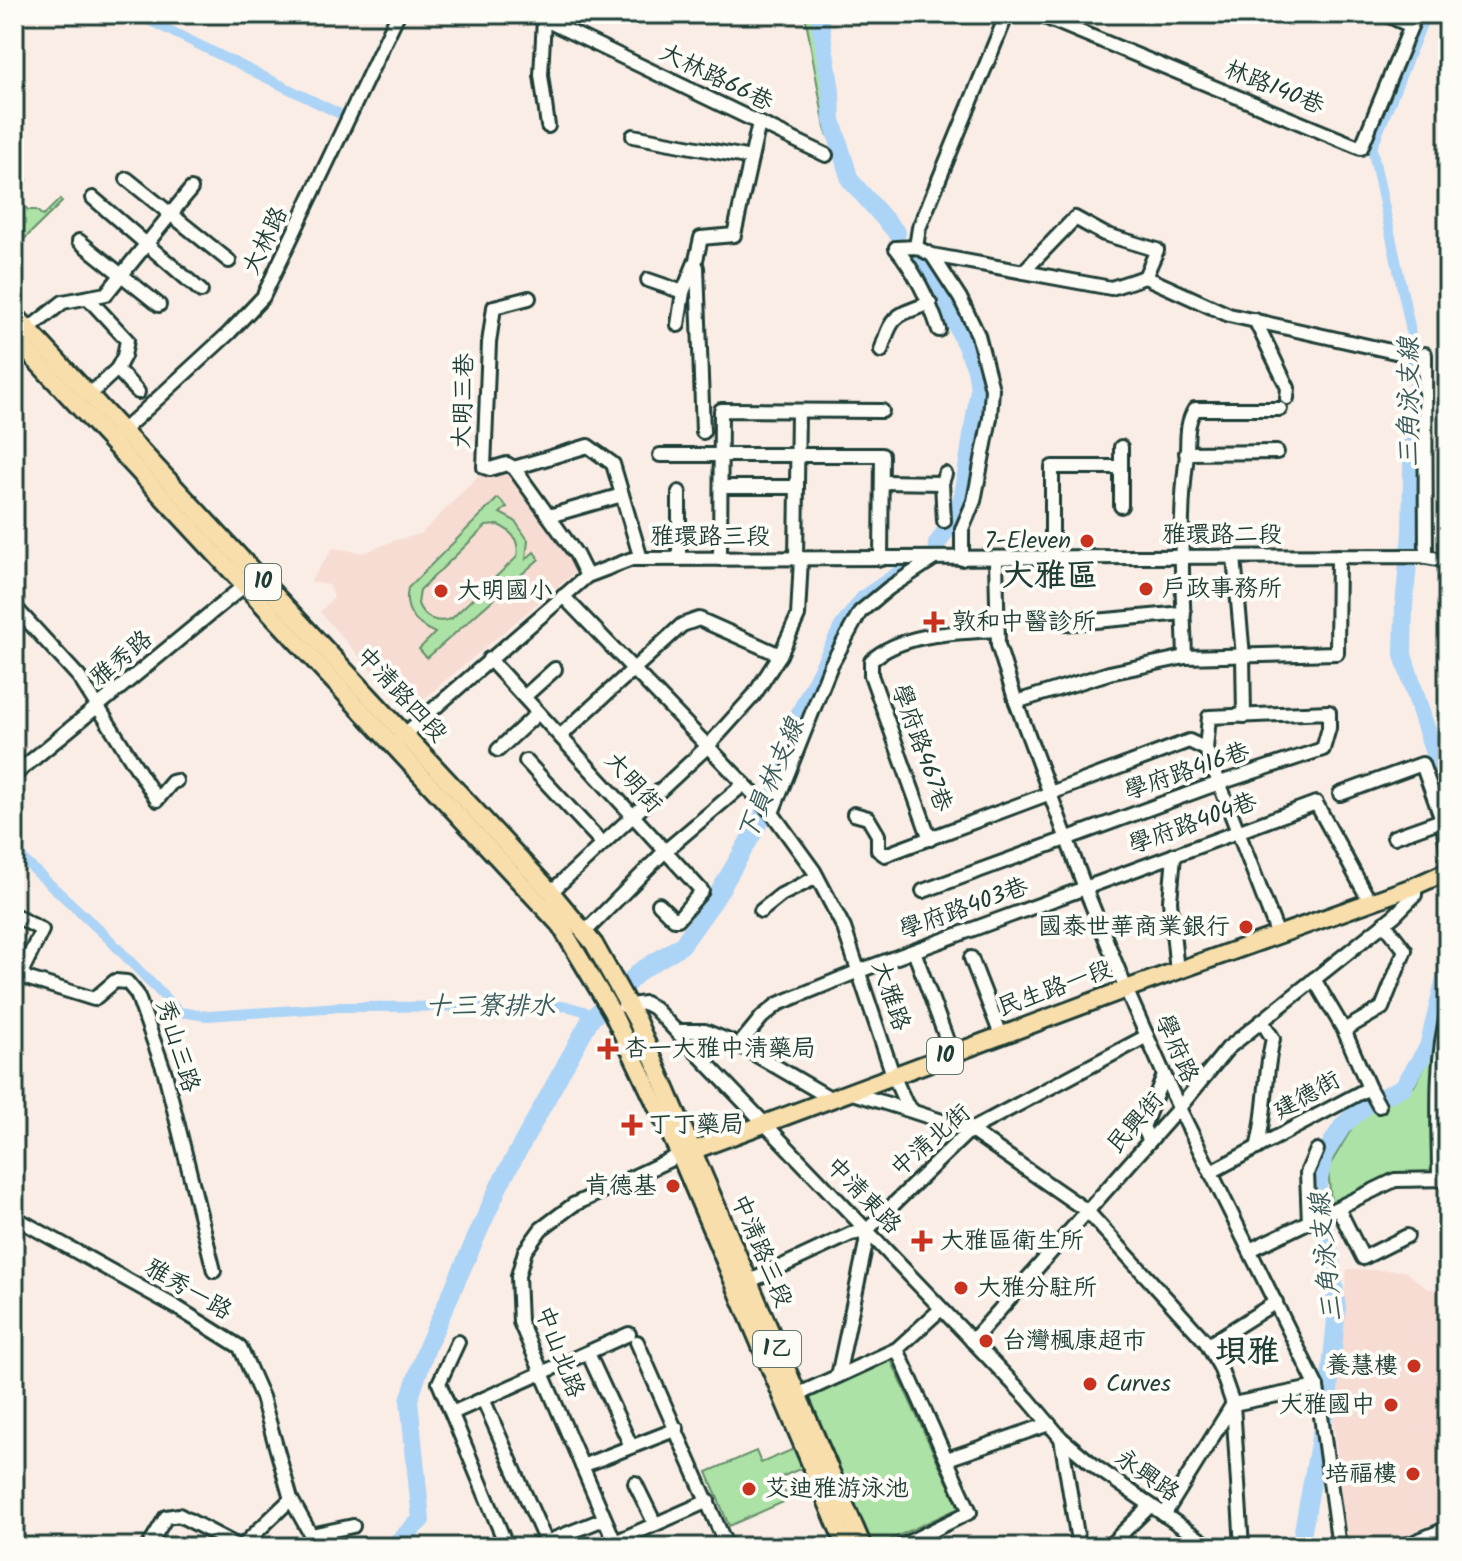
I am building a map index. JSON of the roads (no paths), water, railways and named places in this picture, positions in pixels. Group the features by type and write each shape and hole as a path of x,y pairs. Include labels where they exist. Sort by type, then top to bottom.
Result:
{"main road":[{"name":"中清路四段","path":"14,314 18,336 117,436 399,739 551,892 585,932 613,981 614,1004"},
{"name":"中清路四段","path":"18,336 89,395 117,436"},
{"name":"中清路四段","path":"399,739 553,917 614,1004 637,1021 686,1153"},
{"name":"民生路一段","path":"686,1153 1126,989 1415,886 1448,871"},
{"name":"中清路三段","path":"686,1153 748,1282 863,1547"},
{"name":"中清路三段","path":"686,1153 846,1547"}],"street":[{"name":"大林路","path":"117,436 229,333 263,297 398,14"},
{"path":"916,247 919,228 1007,14"},
{"name":"林路140巷","path":"1037,14 1361,148 1414,20"},
{"path":"1385,14 1414,20"},
{"name":"大林路66巷","path":"548,126 538,17 826,155"},
{"path":"678,325 683,292 701,238 734,235 759,123"},
{"path":"633,136 751,158"},
{"path":"127,179 229,261"},
{"path":"18,336 63,302 106,294 191,189"},
{"path":"93,198 201,291"},
{"path":"1023,272 1075,218 1104,234 1157,250 1145,277"},
{"path":"79,241 159,305"},
{"path":"939,330 930,303 911,267 896,248 916,247 932,255 1111,288 1145,277 1215,310 1404,354"},
{"path":"932,255 960,298 978,335 992,389 990,418 974,501 962,529 962,559"},
{"path":"696,260 703,432"},
{"path":"648,280 683,292"},
{"path":"88,298 127,340 117,369 89,395"},
{"name":"大明三巷","path":"514,468 507,464 490,469 484,467 489,343 494,307 529,298"},
{"path":"881,351 889,323 904,312 930,303"},
{"path":"1185,657 1182,491 1187,421 1195,409 1283,404 1288,388 1255,320"},
{"path":"1423,556 1425,354"},
{"path":"117,369 138,392"},
{"path":"720,559 721,410 882,411"},
{"path":"551,892 708,746 754,695 780,655 798,616 798,411"},
{"path":"587,576 576,554 514,468 588,446 613,464 641,559"},
{"path":"1121,447 1121,506"},
{"path":"1186,453 1277,452"},
{"path":"660,455 882,455 888,559"},
{"path":"1052,559 1052,467 1121,467"},
{"path":"882,482 944,478 944,521"},
{"path":"721,487 797,487"},
{"path":"679,492 679,559"},
{"path":"549,516 622,495"},
{"path":"1016,702 1109,673 1185,657 1337,653 1338,556"},
{"name":"雅環路二段","path":"996,559 1423,556 1448,561"},
{"path":"1234,557 1243,656 1244,716 1209,717 1206,749 1278,935"},
{"name":"雅環路三段","path":"399,739 587,576 632,559 996,559"},
{"path":"772,813 831,665 860,612 933,559"},
{"name":"學府路","path":"996,559 998,645 1085,888 1179,1108 1317,1387 1339,1547"},
{"name":"雅秀路","path":"14,775 251,580"},
{"name":"大雅路","path":"563,596 772,813 817,877 844,928 893,1075 906,1104 914,1112"},
{"path":"14,606 79,677 157,800 176,781"},
{"path":"1062,624 1184,613"},
{"path":"560,736 682,625 699,619 780,655"},
{"name":"學府路467巷","path":"930,839 871,675 871,661 879,653 935,633 997,630"},
{"name":"大明街","path":"489,659 702,891 678,919 674,919 659,904"},
{"path":"524,697 555,669"},
{"name":"學府路416巷","path":"923,891 1220,783 1323,749 1329,728 1329,712 1244,716"},
{"path":"498,750 538,713"},
{"path":"854,814 868,818 878,835 878,850 885,855 1189,741 1206,749"},
{"path":"526,761 602,843"},
{"path":"1340,794 1422,764 1442,820 1448,853"},
{"path":"585,932 665,851 744,784"},
{"name":"學府路404巷","path":"1085,888 1316,803 1370,902"},
{"path":"1394,837 1442,820"},
{"path":"1174,855 1170,901 1177,972"},
{"path":"761,911 781,895 817,877"},
{"name":"民興街","path":"972,1341 1179,1108 1228,1048 1384,923 1415,895 1415,886"},
{"name":"學府路403巷","path":"739,1045 762,1017 778,1004 1085,888"},
{"name":"秀山三路","path":"14,915 42,930 22,971 26,978 94,999 115,981 127,982 137,994 165,1073 214,1271"},
{"path":"1344,1030 1382,1008 1405,950 1384,923"},
{"path":"914,951 952,1054"},
{"path":"971,958 1001,1035"},
{"name":"建德街","path":"1211,1172 1369,1088 1344,1030 1314,979"},
{"name":"中清東路","path":"614,1004 645,1003 654,1008 1061,1438"},
{"path":"1250,1250 1395,1180 1443,1180 1444,1039 1448,1011"},
{"path":"1257,1148 1263,1127 1267,1062 1273,1039 1262,1021"},
{"path":"676,1031 705,1031 739,1045 830,1098"},
{"name":"中清北街","path":"748,1282 851,1234 866,1231 970,1130 1147,1036"},
{"path":"1150,1141 1143,1127 1164,1075"},
{"path":"1369,1088 1379,1106"},
{"path":"849,1092 970,1130 1087,1211 1208,1345 1220,1367 1233,1404 1242,1547"},
{"path":"1311,1221 1307,1173 1317,1150"},
{"name":"中山北路","path":"616,1544 520,1322 518,1276 525,1251 541,1229 573,1205 686,1153"},
{"path":"1336,1209 1363,1258 1407,1236"},
{"name":"雅秀一路","path":"14,1217 176,1307 240,1347 262,1397 291,1499 311,1535 353,1526"},
{"path":"838,1376 866,1231"},
{"path":"1208,1345 1276,1302"},
{"path":"797,1395 897,1349 941,1309"},
{"path":"452,1413 588,1353 633,1338 677,1429 727,1547"},
{"path":"458,1342 439,1383 507,1547"},
{"path":"897,1349 970,1512 899,1547"},
{"path":"588,1353 631,1446"},
{"path":"1164,1515 1233,1404 1317,1387"},
{"path":"483,1399 540,1545 604,1519"},
{"path":"947,1459 1049,1424"},
{"path":"582,1466 677,1429"},
{"path":"1061,1438 1079,1547"},
{"name":"永興路","path":"1061,1438 1150,1506 1211,1547"},
{"path":"635,1483 655,1524"},
{"path":"148,1547 166,1517 179,1515 241,1547 291,1499"},
{"path":"616,1544 708,1501"},
{"path":"1108,1547 1150,1506"},
{"path":"1402,1547 1448,1528"}],"waterway":[{"path":"136,14 344,116"},
{"name":"下員林支線","path":"819,14 831,91 832,120 850,180 897,233"},
{"name":"三角泳支線","path":"1413,419 1410,326 1372,148 1426,14"},
{"name":"下員林支線","path":"914,254 945,300 976,368 979,389 963,495 956,515 937,544"},
{"name":"三角泳支線","path":"1413,419 1411,532 1403,655 1448,798"},
{"name":"十三寮排水","path":"392,1547 421,1520 409,1400 427,1347 500,1184 590,1020 640,971 682,945 715,899 762,818 799,715 843,627 865,598 899,575"},
{"name":"十三寮排水","path":"14,851 106,936 179,1012 208,1016 339,1007 566,1006 584,1011 590,1020"},
{"name":"三角泳支線","path":"1300,1547 1329,1390 1337,1308 1330,1252 1317,1190 1324,1155 1343,1125 1368,1104 1403,1087 1428,1047 1448,966"}],"place":[{"name":"7-Eleven","path":"1087,541"},
{"name":"戶政事務所","path":"1146,589"},
{"name":"大明國小","path":"441,591"},
{"name":"敦和中醫診所","path":"934,622"},
{"name":"國泰世華商業銀行","path":"1246,927"},
{"name":"杏一大雅中清藥局","path":"608,1049"},
{"name":"丁丁藥局","path":"632,1125"},
{"name":"肯德基","path":"673,1186"},
{"name":"大雅區衛生所","path":"922,1241"},
{"name":"大雅分駐所","path":"961,1288"},
{"name":"台灣楓康超市","path":"986,1341"},
{"name":"養慧樓","path":"1414,1366"},
{"name":"Curves","path":"1090,1384"},
{"name":"大雅國中","path":"1391,1405"},
{"name":"培福樓","path":"1413,1474"},
{"name":"艾迪雅游泳池","path":"749,1489"}],"district":[{"name":"大雅區","path":"1050,577"},
{"name":"垻雅","path":"1247,1353"}]}
